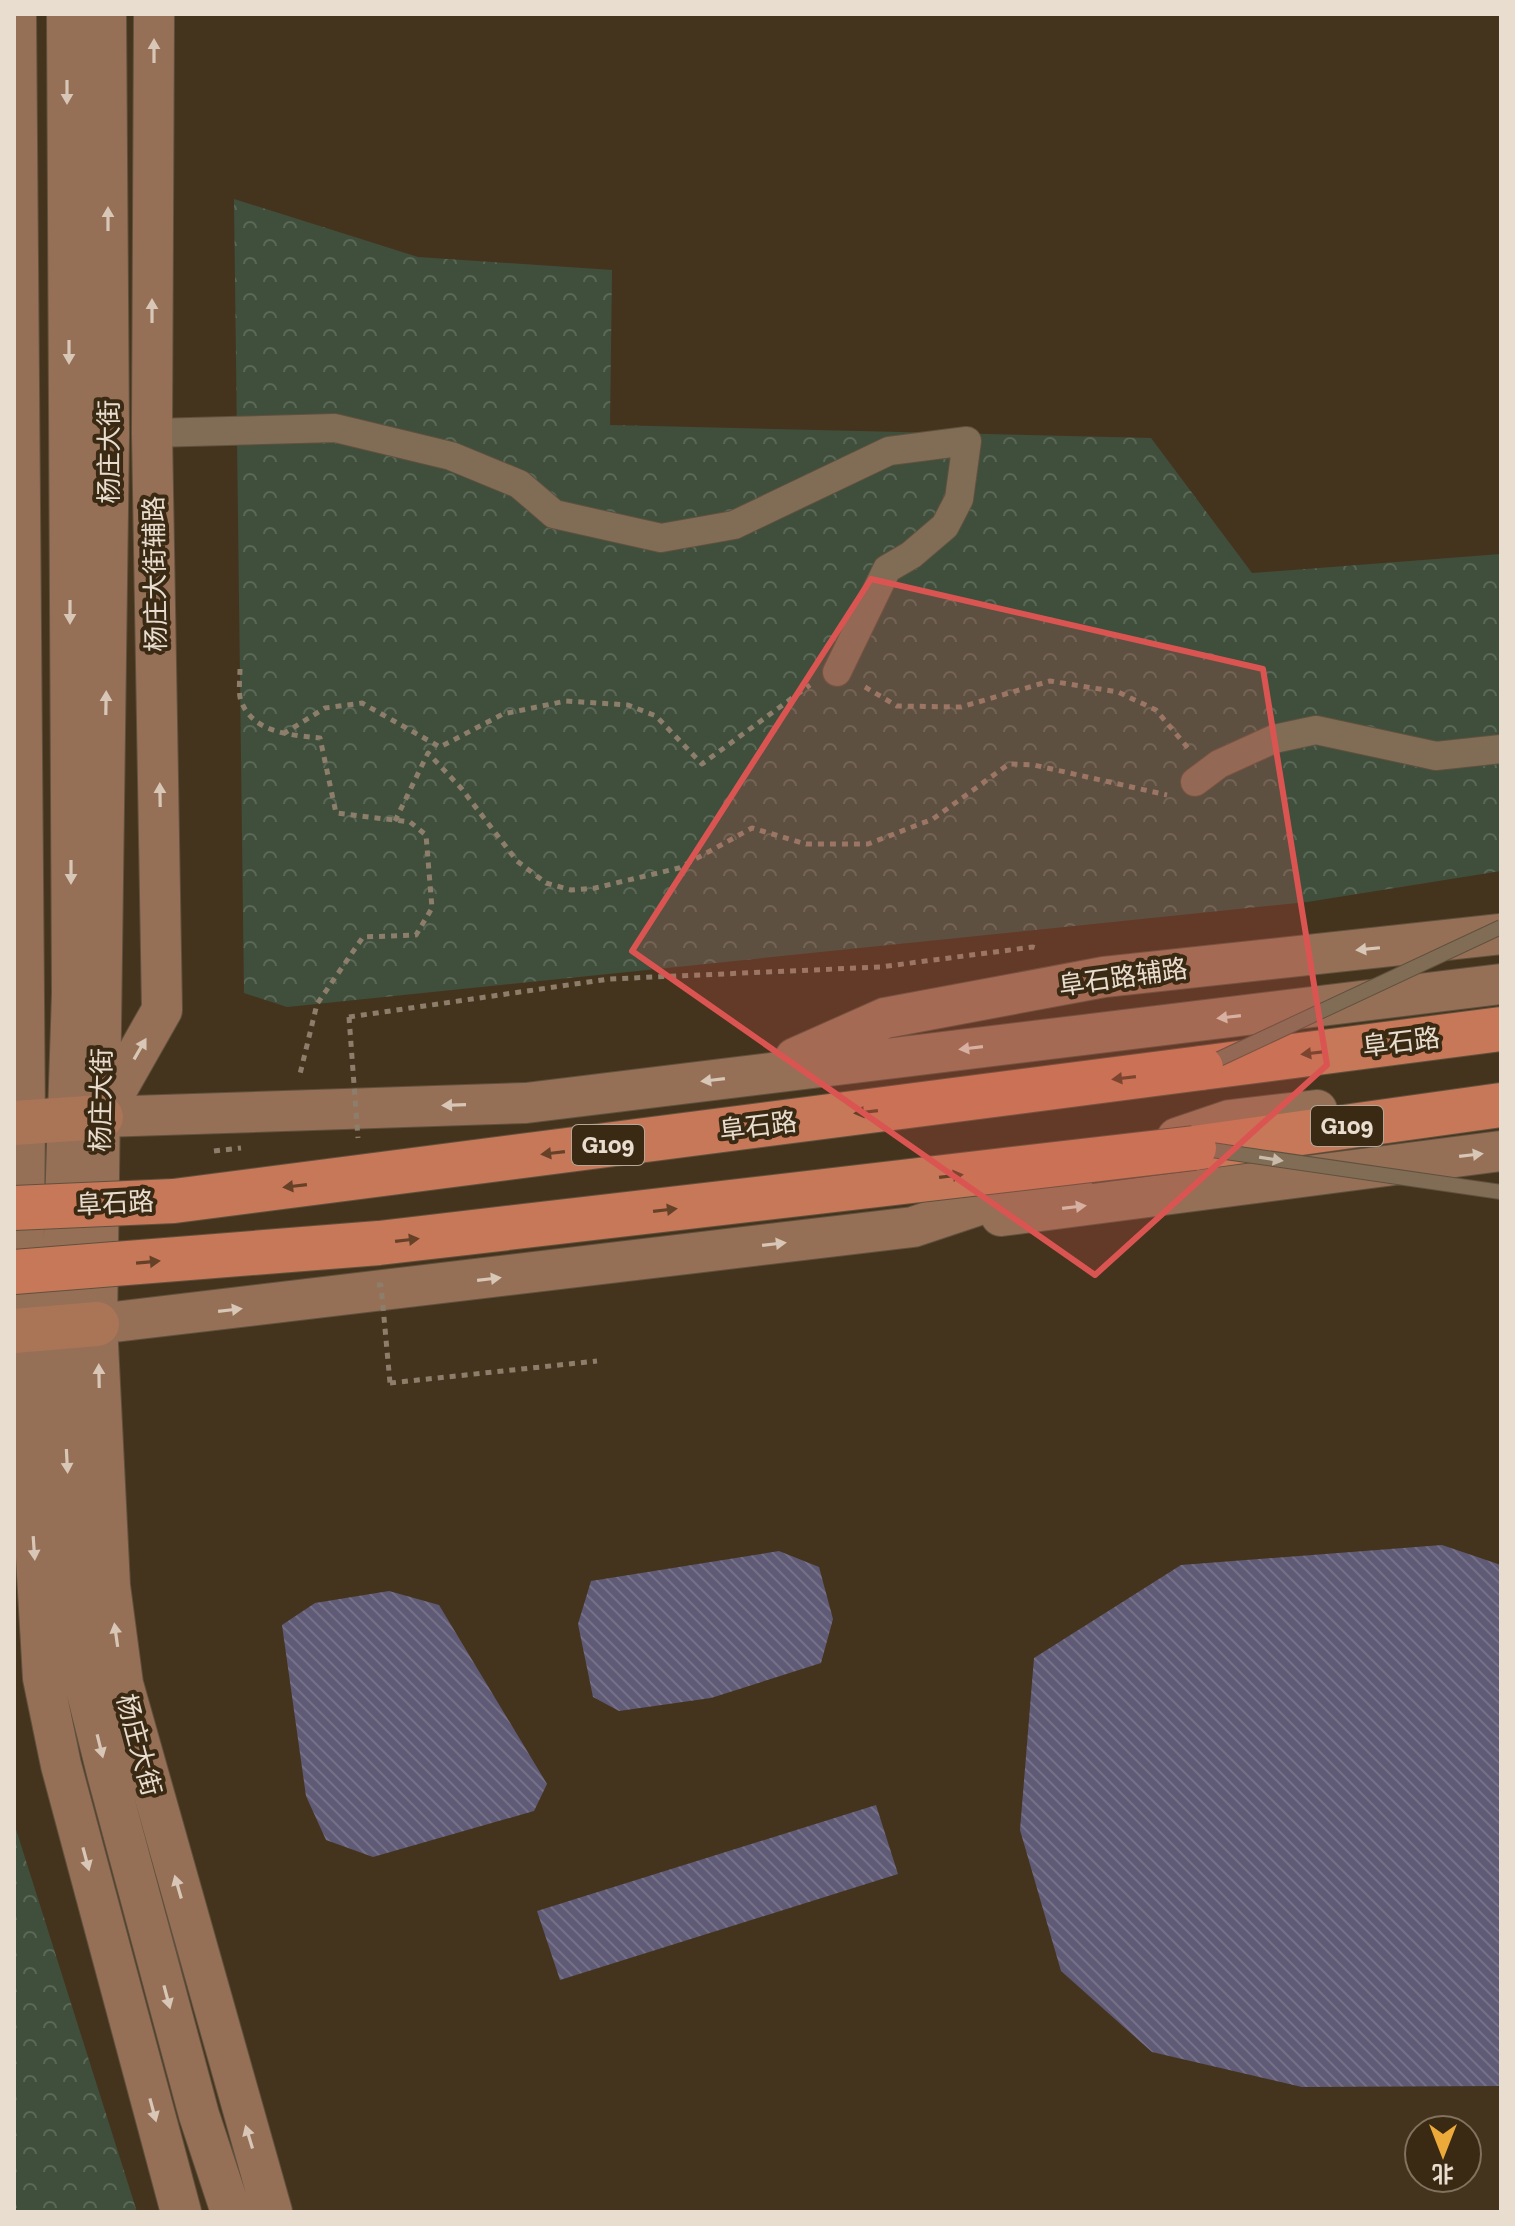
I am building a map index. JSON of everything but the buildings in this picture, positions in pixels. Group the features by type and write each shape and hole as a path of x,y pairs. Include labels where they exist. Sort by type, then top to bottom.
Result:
{"highway":[{"name":"阜石路","path":"14,1208 174,1201 1501,1029"},
{"name":"G109","path":"14,1272 379,1243 1194,1148 1501,1105"}],"main road":[{"name":"杨庄大街","path":"16,14 52,1121 49,1328 81,1669 199,2115 231,2212"},
{"path":"52,1121 72,963 67,14"},
{"name":"杨庄大街","path":"106,14 109,435 52,1121 43,1678 61,1765 181,2212"},
{"name":"杨庄大街辅路","path":"52,1121 162,1010 152,433 154,14"},
{"name":"阜石路辅路","path":"757,1074 885,1018 1104,977 1501,934"},
{"name":"阜石路","path":"52,1121 526,1103 1501,984"},
{"path":"913,1227 1230,1120 1501,1087"},
{"path":"49,1328 913,1227 1501,1151"},
{"name":"杨庄大街","path":"49,1328 110,1586 123,1684 212,2010 272,2212"}],"street":[{"path":"152,433 335,428 451,456 519,484 554,514 661,538 734,525 889,451 967,441 959,499 945,526 911,555 887,569 837,672"},
{"path":"1195,782 1219,764 1274,739 1316,730 1436,756 1501,749"}],"lane":[{"path":"1201,1068 1501,927"},
{"path":"1194,1148 1501,1192"}],"path":[{"path":"240,669 241,700 256,722 283,734 320,738 336,813 410,822 426,835 432,908 416,935 363,937 344,964 317,1004 291,1110"},
{"path":"283,734 325,708 362,703 440,747 503,714 566,701 628,705 656,716 702,764 807,687 837,672 897,706 961,707 1050,681 1118,692 1156,710 1179,734 1199,765 1195,782 1171,796 1034,765 1009,764 933,819 868,844 806,844 752,828 679,868 595,888 571,890 546,883 517,861 461,788 428,753 395,821"},
{"path":"344,1140 359,1138 349,1017 609,979 880,967 1033,947"},
{"path":"214,1151 243,1148"},
{"path":"366,1286 381,1285 390,1383 597,1361"}],"highlighted area":[{"path":"871,579 1263,669 1327,1065 1095,1275 632,951"}],"green space":[{"path":"234,199 418,257 612,270 610,425 1151,438 1252,573 1501,554 1501,871 1307,902 287,1007 244,993"},
{"path":"14,1823 137,2212 14,2212"}]}
